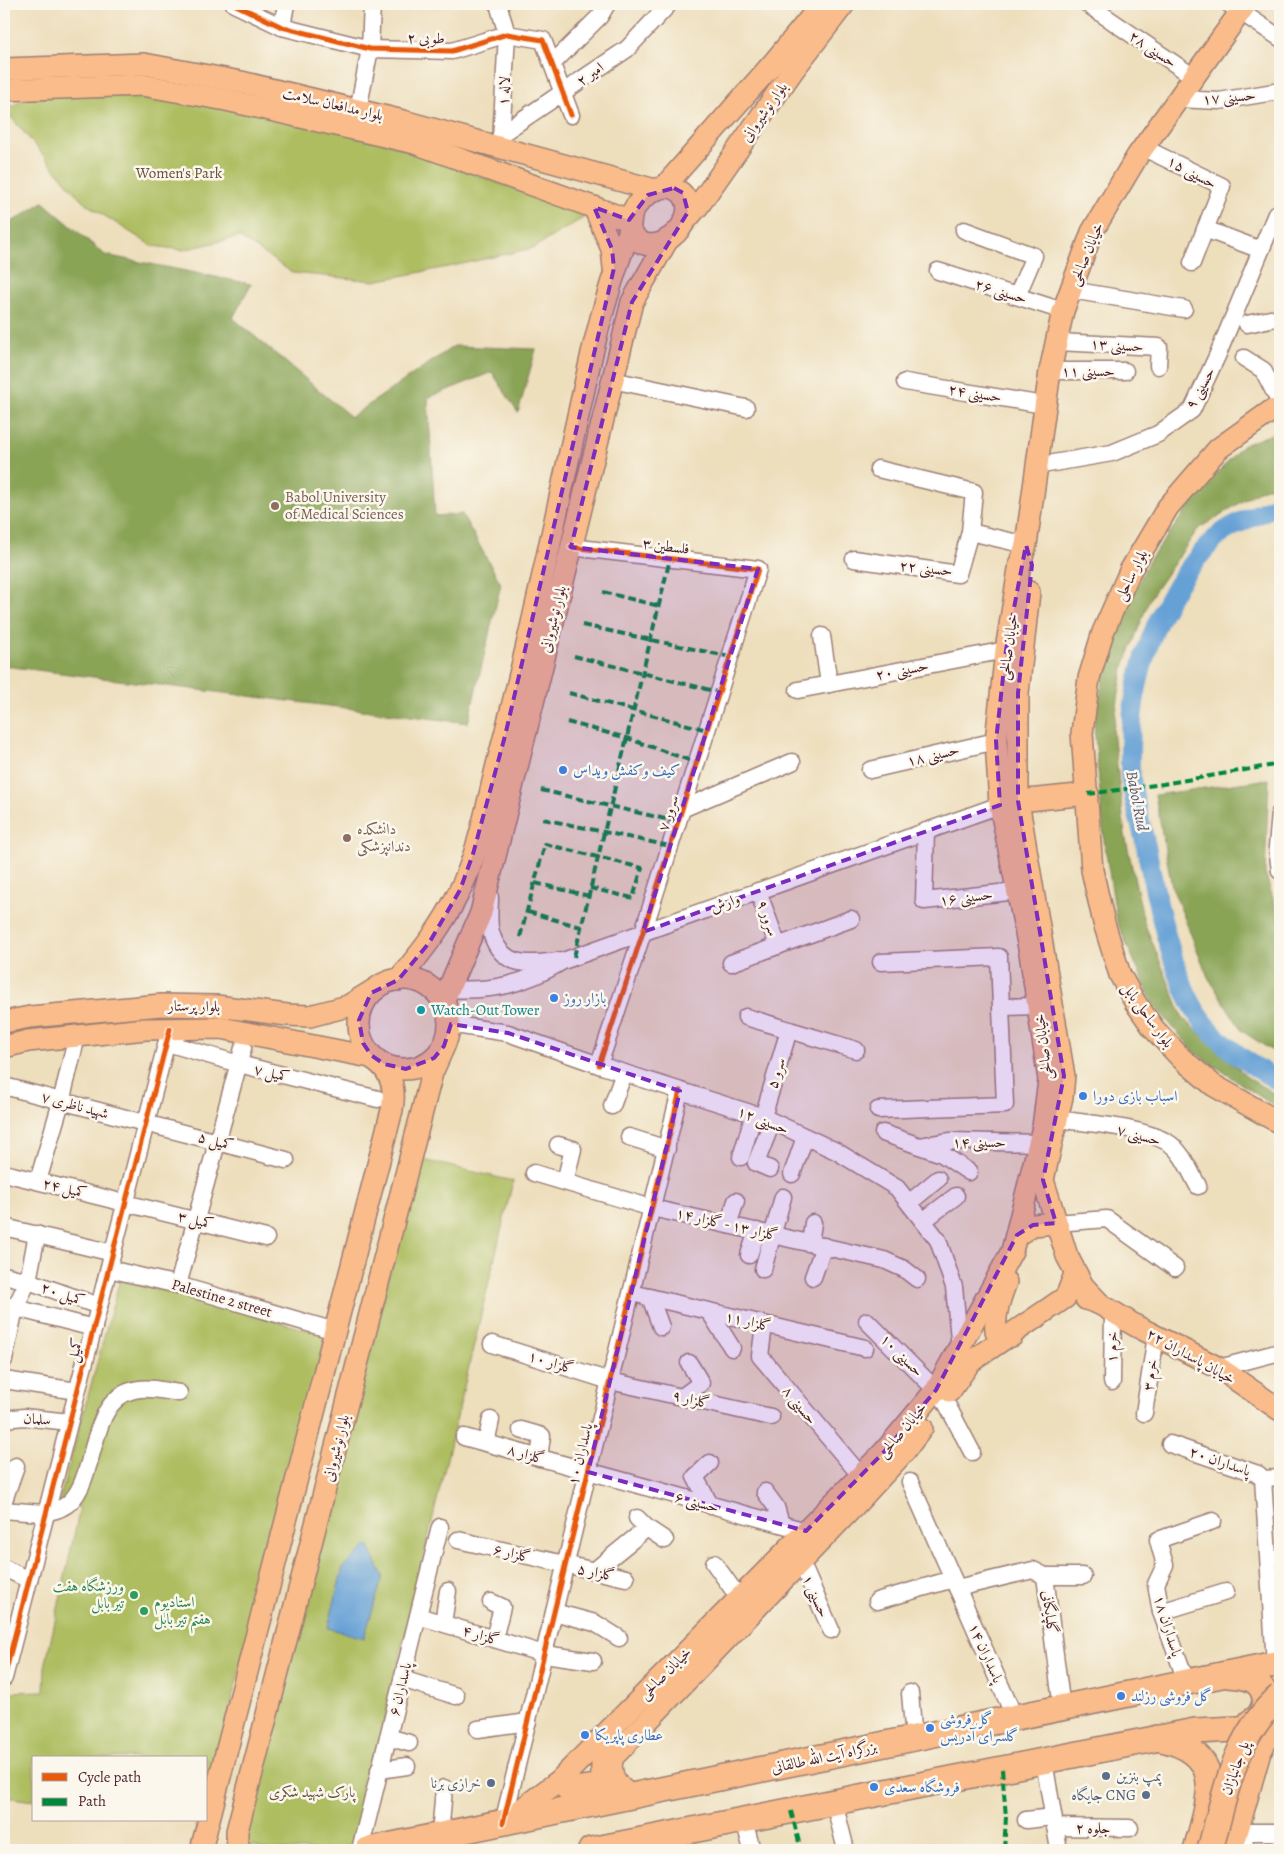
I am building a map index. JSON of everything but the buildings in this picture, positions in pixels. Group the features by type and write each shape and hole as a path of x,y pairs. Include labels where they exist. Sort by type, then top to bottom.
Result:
{"highway":[{"name":"بزرگراه آیت الله طالقانی","path":"368,1850 1278,1664"},
{"path":"591,1850 669,1843 744,1820 1157,1738 1247,1724 1256,1720 1262,1712 1265,1698 1260,1685 1248,1678 1228,1675"},
{"name":"پل جانبازان","path":"1210,1850 1238,1751 1252,1726 1280,1696"},
{"path":"1202,1730 1280,1728"},
{"path":"1238,1841 1252,1766 1264,1739 1280,1728"},
{"path":"1157,1738 1174,1742 1190,1752 1206,1768"},
{"path":"1196,1850 1210,1797 1210,1782 1206,1768 1207,1760 1213,1750 1229,1744 1245,1750 1252,1766"}],"main road":[{"name":"بلوار نوشیروانی","path":"659,189 775,61 822,4"},
{"name":"بلوار نوشیروانی","path":"685,221 699,206 794,69 844,4"},
{"name":"خيابان صالحی","path":"1106,1308 1075,1274 1056,1223 1043,1180 1057,1119 1064,1076 996,741 1006,650 1020,563 1026,545 1044,405 1063,311 1092,232 1144,148 1194,77 1239,6"},
{"name":"بلوار مدافعان سلامت","path":"4,69 144,64 241,82 501,141 585,172 659,189"},
{"name":"بلوار مدافعان سلامت","path":"4,90 142,85 226,100 415,142 559,194 594,208 630,226"},
{"path":"559,194 588,192 592,189 592,182 585,172"},
{"path":"674,188 683,193 688,202 688,212 685,221 668,239 654,245 644,245 634,240 630,226 637,205 659,189 674,188"},
{"path":"594,208 612,249 614,268"},
{"name":"بلوار نوشیروانی","path":"398,980 429,943 441,925 460,890 473,854 505,736 592,350 614,268 630,226"},
{"name":"بلوار نوشیروانی","path":"446,996 481,914 632,302 668,239"},
{"path":"607,294 622,280 626,280 631,287 632,302"},
{"name":"بلوار ساحلی","path":"1088,794 1082,733 1089,678 1103,632 1130,571 1168,507 1218,449 1271,411 1280,409"},
{"name":"خيابان صالحی","path":"826,1523 904,1452 965,1356 1014,1243 1039,1143 1049,1080 1018,891 1009,803 1018,693 1032,565 1026,545"},
{"path":"1009,803 1088,794"},
{"name":"بلوار ساحلی بابل","path":"1088,794 1092,870 1104,923 1120,975 1135,1002 1154,1028 1181,1058 1213,1086 1280,1123"},
{"path":"441,925 448,939 455,943 463,944 470,941"},
{"path":"398,980 421,982 446,996 449,1024 444,1046 434,1058 414,1068 391,1067 377,1060 363,1042 359,1020 363,1006 377,988 398,980"},
{"name":"بلوار پرستار","path":"4,1022 30,1017 160,1005 216,1006 310,1016 348,1006 377,988"},
{"name":"بلوار پرستار","path":"4,1047 28,1041 77,1036 169,1036 221,1028 370,1057 377,1060"},
{"name":"بلوار نوشیروانی","path":"237,1844 432,1073 444,1046"},
{"name":"بلوار نوشیروانی","path":"203,1845 393,1105 391,1080 377,1060"},
{"path":"1025,1195 1026,1204 1034,1210 1043,1209 1049,1202"},
{"path":"1012,1336 1000,1335 996,1331 995,1326 998,1305 1012,1264 1014,1243 1033,1226 1056,1223"},
{"path":"1075,1274 1067,1297 1080,1297 1106,1308"},
{"name":"خيابان صالحی","path":"965,1356 988,1348 1012,1336 1067,1297"},
{"name":"خیابان پاسداران ۲۲","path":"1106,1308 1219,1368 1278,1407"},
{"name":"خيابان صالحی","path":"826,1523 861,1476 940,1394"},
{"name":"خیابان صالحی","path":"503,1823 543,1795 806,1532 826,1523"},
{"name":"خیابان صالحی","path":"632,1796 623,1791 616,1782 611,1765 613,1757 801,1562 826,1523"},
{"path":"570,1769 563,1782 566,1789 598,1785 602,1780 602,1760 631,1739"}],"street":[{"name":"طوبی ۲","path":"234,4 282,27 370,49 452,51 507,34 543,40 552,64"},
{"path":"282,27 286,4"},
{"path":"358,110 370,49 372,4"},
{"name":"لاله ۱","path":"498,4 507,34 501,141"},
{"path":"571,115 552,64 600,16 607,4"},
{"name":"امیر ۲","path":"501,141 627,49 669,4"},
{"name":"حسینی ۲۸","path":"1087,4 1194,77"},
{"path":"1239,6 1280,38"},
{"name":"حسینی ۱۷","path":"1178,99 1219,102 1280,91"},
{"name":"حسینی ۱۵","path":"1144,148 1222,186 1192,263"},
{"name":"حسینی ٩","path":"1036,466 1112,453 1158,434 1192,410 1218,354 1276,214"},
{"path":"964,230 1034,256 1017,296"},
{"path":"1205,230 1261,250"},
{"name":"حسینی ۲۶","path":"938,271 1063,311"},
{"path":"1071,290 1184,309"},
{"path":"1247,324 1280,317"},
{"name":"حسینی ۱۳","path":"1057,342 1159,347 1158,366"},
{"path":"1244,358 1263,370 1280,402"},
{"name":"حسینی ۱۱","path":"1050,371 1125,371"},
{"path":"612,380 746,408"},
{"name":"حسینی ۲۴","path":"905,382 1044,405"},
{"path":"878,469 974,492 970,532 1026,545"},
{"name":"حسینی ۲۲","path":"854,559 958,574 970,532"},
{"name":"فلسطین ۳","path":"571,547 758,569"},
{"name":"سرور ۷","path":"598,1065 644,932 758,569"},
{"path":"822,636 829,684"},
{"name":"حسینی ٢٠","path":"798,690 1006,650"},
{"name":"حسینی ۱۸","path":"870,770 996,741"},
{"path":"682,809 792,762"},
{"name":"وارش","path":"446,996 495,989 519,983 542,974 563,961 1009,803"},
{"path":"1280,813 1277,847 1280,871"},
{"name":"حسینی ۱۶","path":"926,831 924,902 1018,891"},
{"path":"490,879 491,932 500,950 515,962 522,964 563,961"},
{"name":"سرور ۹","path":"758,891 778,946"},
{"path":"731,963 851,919"},
{"path":"878,1110 1005,1105 998,957 881,962"},
{"path":"1001,1007 1038,1006"},
{"path":"746,1017 856,1050"},
{"name":"حسینی ۱۲","path":"449,1024 508,1033 598,1065 763,1118 836,1151 897,1188 938,1240 954,1287 965,1356"},
{"name":"سرو ۵","path":"763,1118 789,1030"},
{"path":"38,1181 61,1102 77,1036"},
{"name":"کمیل ۷","path":"169,1036 239,1064 378,1099"},
{"name":"کمیل","path":"4,1678 10,1629 29,1580 169,1036"},
{"path":"178,1285 244,1048"},
{"path":"612,1106 624,1073"},
{"name":"شهید ناظری ۷","path":"4,1086 146,1124"},
{"name":"پاسداران ١٠","path":"503,1823 680,1091"},
{"path":"740,1157 763,1118"},
{"path":"763,1118 756,1163 770,1169"},
{"name":"حسینی ۷","path":"1057,1119 1134,1131 1168,1143 1185,1161 1198,1186"},
{"name":"کمیل ۵","path":"146,1124 286,1160"},
{"path":"883,1133 942,1154 969,1172"},
{"path":"629,1136 666,1149"},
{"path":"792,1174 805,1137"},
{"name":"حسینی ۱۴","path":"920,1146 951,1141 1039,1143"},
{"path":"558,1145 573,1149 565,1182"},
{"name":"کمیل ۲۴","path":"4,1172 126,1203"},
{"name":"گلزار ۱۳ - گلزار ۱۴","path":"534,1173 652,1208 884,1260 904,1269 917,1279"},
{"path":"909,1203 938,1179"},
{"path":"923,1221 956,1196"},
{"path":"749,1255 765,1233 783,1197"},
{"path":"728,1225 736,1201"},
{"name":"کمیل ۳","path":"126,1203 266,1238"},
{"path":"1056,1223 1107,1219 1175,1268"},
{"path":"813,1277 817,1245 814,1223"},
{"name":"Palestine 2 street","path":"4,1226 37,1234 178,1285 335,1331"},
{"path":"763,1269 765,1233"},
{"path":"4,1360 10,1306 28,1281 37,1234"},
{"name":"کمیل ۲۰","path":"4,1275 28,1281 99,1306"},
{"name":"گلزار ١١","path":"632,1293 865,1348"},
{"path":"650,1297 661,1328"},
{"path":"10,1306 94,1328"},
{"name":"خرم ۱","path":"1106,1308 1112,1382"},
{"path":"709,1311 732,1348"},
{"name":"حسینی ۱۰","path":"867,1321 940,1394 972,1452"},
{"name":"حسینی ۸","path":"764,1324 760,1356 861,1476"},
{"name":"خرم ۳","path":"1144,1413 1156,1336"},
{"name":"گلزار ۱۰","path":"492,1344 610,1380"},
{"path":"1219,1368 1280,1352"},
{"path":"682,1397 700,1383 689,1363"},
{"path":"4,1380 77,1391"},
{"name":"گلزار ٩","path":"610,1380 771,1417"},
{"path":"4,1510 47,1511 68,1504 81,1483 98,1431 110,1408 119,1398 136,1389 179,1393"},
{"name":"سلمان","path":"4,1419 24,1417 69,1422"},
{"path":"486,1443 491,1420"},
{"path":"521,1430 542,1436 540,1458"},
{"name":"گلزار ۸","path":"464,1437 588,1472"},
{"name":"پاسداران ۲۰","path":"1170,1444 1258,1474 1264,1479 1274,1523 1278,1664"},
{"path":"710,1463 695,1477 711,1506"},
{"path":"4,1500 16,1466"},
{"name":"حسینی ۶","path":"588,1472 806,1532"},
{"path":"1264,1479 1280,1478"},
{"name":"پاسداران ۱۴","path":"910,1482 1015,1718"},
{"path":"765,1492 776,1507 781,1524"},
{"name":"پاسداران ۱۸","path":"1184,1684 1184,1675 1161,1612 1156,1584 1165,1565 1158,1540 1213,1521"},
{"path":"594,1571 642,1523 665,1540"},
{"name":"پاسداران ۶","path":"360,1850 440,1527"},
{"name":"گلزار ۶","path":"458,1540 566,1566"},
{"name":"حسینی ۱","path":"801,1562 831,1630"},
{"path":"714,1564 739,1598"},
{"name":"گلزار ۵","path":"566,1566 626,1578"},
{"path":"4,1568 29,1580"},
{"name":"گلپایگانی","path":"877,1601 955,1583 1033,1570 1046,1576 1062,1709"},
{"path":"1046,1576 1083,1576"},
{"path":"443,1623 448,1591"},
{"path":"1161,1612 1226,1592"},
{"path":"491,1602 502,1607 494,1639"},
{"path":"554,1612 595,1623 619,1638"},
{"name":"گلزار ۴","path":"418,1616 544,1654 593,1661"},
{"path":"402,1679 456,1696"},
{"path":"910,1693 914,1739"},
{"path":"478,1730 528,1722"},
{"path":"388,1737 409,1743"},
{"path":"1044,1761 1059,1850"},
{"path":"379,1770 407,1766"},
{"path":"440,1836 444,1788"},
{"path":"834,1802 846,1850"},
{"path":"744,1820 752,1850"},
{"name":"جلوه ۲","path":"1026,1820 1130,1828"},
{"path":"1238,1841 1280,1832"}],"highlighted area":[{"path":"674,188 683,193 688,212 632,302 571,547 758,569 643,932 1000,805 996,741 1006,650 1026,545 1032,565 1018,693 1018,801 1064,1076 1043,1180 1056,1223 1033,1225 1017,1235 936,1390 884,1452 806,1531 588,1472 680,1091 508,1033 451,1024 444,1046 434,1058 406,1069 384,1064 371,1055 363,1043 359,1020 371,993 398,980 429,943 460,890 473,854 505,736 614,268 612,249 594,207 629,220 648,195"}],"green space":[{"name":"Women's Park","path":"146,89 373,138 588,215 533,248 374,281 293,273 239,237 183,250 152,246 83,202 5,110 27,98"},
{"path":"43,202 105,255 251,284 233,318 351,417 454,346 536,349 518,413 492,372 428,398 435,516 462,514 501,584 468,723 4,666 4,278 7,275 4,271 4,227"},
{"path":"1280,431 1280,483 1260,490 1198,529 1150,598 1123,669 1113,730 1125,835 1144,922 1183,1018 1250,1079 1280,1097 1280,1110 1194,1052 1153,1004 1117,922 1104,840 1094,724 1111,642 1148,562 1199,493 1243,445"},
{"path":"1269,779 1265,873 1280,920 1280,1056 1242,1031 1208,977 1172,887 1155,795"},
{"name":"پارک شهید شکری","path":"419,1159 513,1181 355,1845 325,1850 267,1850 242,1842"},
{"path":"120,1279 319,1333 325,1340 208,1792 208,1756 32,1756 32,1801 4,1797 4,1717 9,1692 44,1691 45,1667 80,1508 59,1502"}],"water":[{"path":"368,1545 383,1576 364,1638 328,1628 343,1567"}],"waterway":[{"name":"Babol Rud","path":"1280,504 1222,533 1195,560 1177,586 1150,642 1140,673 1134,704 1130,766 1134,797 1160,914 1173,959 1189,999 1199,1016 1216,1036 1247,1061 1280,1082"}],"marked path":[{"path":"574,957 670,559"},
{"path":"603,592 659,606"},
{"path":"582,625 731,657"},
{"path":"574,656 718,692"},
{"path":"569,693 707,730"},
{"path":"567,722 627,738 697,763"},
{"path":"1088,794 1163,784 1280,764"},
{"path":"541,790 678,822"},
{"path":"543,819 670,846"},
{"path":"520,937 545,844 642,868 633,898 590,888"},
{"path":"535,883 589,896"},
{"path":"528,912 581,927"},
{"path":"1002,1769 1006,1817 1004,1850"},
{"path":"791,1811 801,1850"}],"cycle path":[{"path":"234,4 282,27 370,49 452,51 507,34 543,40 571,115"},
{"path":"571,547 758,569 599,1065"},
{"path":"4,1678 170,1029"},
{"path":"503,1823 680,1091"}],"place":[{"name":"Babol University of Medical Sciences","path":"275,506"},
{"name":"کیف و‌کفش ویداس","path":"563,770"},
{"name":"دانشکده دندانپزشکی","path":"347,838"},
{"name":"بازار روز","path":"554,998"},
{"name":"Watch-Out Tower","path":"421,1010"},
{"name":"اسباب بازی دورا","path":"1083,1096"},
{"name":"ورزشگاه هفت تیر بابل","path":"134,1595"},
{"name":"استادیوم هفتم تیر بابل","path":"144,1611"},
{"name":"گل فروشی رزلند","path":"1121,1696"},
{"name":"گل فروشی گلسرای آدریس","path":"930,1728"},
{"name":"عطاری پاپریکا","path":"585,1735"},
{"name":"پمپ بنزین","path":"1106,1776"},
{"name":"خرازی برنا","path":"491,1783"},
{"name":"فروشگاه سعدی","path":"874,1787"},
{"name":"جایگاه CNG","path":"1146,1795"}]}
